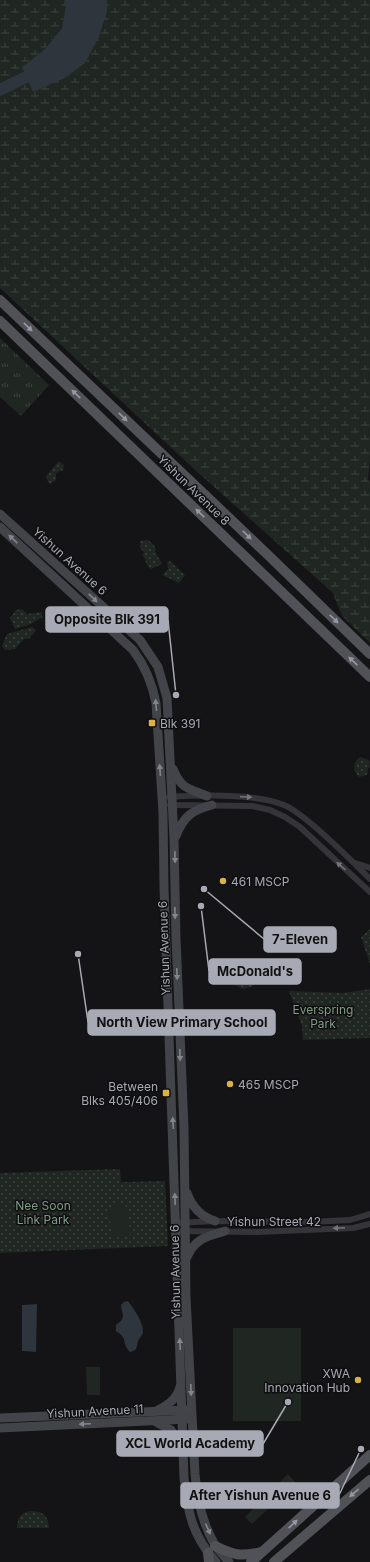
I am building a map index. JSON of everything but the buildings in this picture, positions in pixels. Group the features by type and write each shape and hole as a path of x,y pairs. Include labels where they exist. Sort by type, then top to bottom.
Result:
{"main road":[{"name":"Yishun Avenue 8","path":"0,300 370,654"},
{"name":"Yishun Avenue 8","path":"0,321 370,677"},
{"name":"Yishun Avenue 6","path":"0,514 140,640 153,659 164,685 167,698 174,840 176,954 184,1128 187,1415 183,1450 184,1478 187,1509 201,1543 216,1562"},
{"name":"Yishun Avenue 6","path":"0,527 105,622 133,650 143,663 152,684 156,703 162,801 181,1383 187,1415 197,1495 211,1554"},
{"path":"27,552 34,544"},
{"path":"170,762 177,779 183,786 207,796"},
{"path":"174,840 180,825 191,813 198,808 212,805"},
{"path":"174,1151 180,1146 180,1135 184,1128"},
{"path":"185,1184 189,1199 195,1208 204,1217 216,1221"},
{"path":"186,1261 190,1251 197,1242 225,1231"},
{"path":"156,1411 173,1401 178,1395 181,1383"},
{"name":"Yishun Avenue 11","path":"0,1428 123,1417 156,1411 187,1415"},
{"name":"Yishun Avenue 11","path":"0,1418 123,1417 152,1420 187,1415"},
{"path":"152,1420 172,1430 183,1450"},
{"path":"251,1562 370,1455"},
{"path":"274,1562 370,1480"},
{"path":"211,1554 246,1556 265,1551"},
{"name":"Yishun Avenue 6","path":"211,1554 229,1562"}],"street":[{"path":"162,801 207,796 258,798 286,806 299,814 370,879"},
{"path":"172,800 212,805 252,806 270,810 284,817 300,828 370,892"},
{"path":"353,862 370,868"},
{"name":"Yishun Street 42","path":"186,1227 216,1221 310,1222 350,1220 370,1214"},
{"name":"Yishun Street 42","path":"176,1227 257,1232 354,1228 370,1224"}],"green space":[{"path":"0,0 64,0 66,4 62,28 45,49 22,67 107,11 107,0 370,0 370,459 368,480 370,482 370,643 342,616 333,593 194,469 0,288"},
{"path":"0,338 49,385 21,416 0,397"},
{"path":"59,461 64,465 63,470 56,473 56,480 50,484 46,476"},
{"path":"148,540 154,545 155,551 162,564 151,569 148,567 143,555 144,552 140,548 140,541"},
{"path":"170,561 185,575 179,583 162,575 168,569 167,563"},
{"path":"22,609 27,614 41,612 43,617 31,624 15,629 10,618 16,610"},
{"path":"32,627 36,630 29,639 24,639 15,649 5,650 2,646 7,634"},
{"path":"360,757 369,760 370,767 367,775 359,777 354,767 357,759"},
{"path":"370,929 370,964 361,937"},
{"path":"230,975 249,981 253,984 253,986 243,989 224,980 224,976"},
{"name":"Everspring Park","path":"370,989 370,1038 303,1040 302,1026 289,991 343,993"},
{"name":"Nee Soon Link Park","path":"120,1169 121,1182 165,1181 168,1246 0,1253 0,1173"},
{"path":"125,1203 131,1234 114,1238 107,1208"},
{"path":"233,1328 301,1328 301,1421 233,1421"},
{"path":"86,1367 100,1367 100,1395 87,1395"},
{"path":"288,1474 295,1482 278,1499 271,1491"},
{"path":"262,1500 269,1508 252,1524 245,1517"},
{"path":"29,1511 44,1514 46,1516 49,1528 17,1528 20,1517 23,1513"}],"shaded area":[{"path":"64,0 107,0 107,11 99,37 85,63 65,78 33,92 22,67 45,49 62,28 66,4"},
{"path":"128,1301 138,1316 143,1329 143,1333 138,1340 136,1348 130,1352 127,1349 122,1336 116,1331 116,1325 123,1318 121,1305"},
{"path":"37,1304 36,1352 22,1351 22,1305"}],"waterway":[{"path":"0,90 40,70"}],"place":[{"name":"Opposite Blk 391","path":"176,695"},
{"name":"Blk 391","path":"152,723"},
{"name":"461 MSCP","path":"223,881"},
{"name":"7-Eleven","path":"204,889"},
{"name":"McDonald's","path":"201,906"},
{"name":"North View Primary School","path":"78,954"},
{"name":"465 MSCP","path":"230,1084"},
{"name":"Between Blks 405/406","path":"166,1093"},
{"name":"XWA Innovation Hub","path":"358,1380"},
{"name":"XCL World Academy","path":"288,1402"},
{"name":"After Yishun Avenue 6","path":"361,1449"}]}
